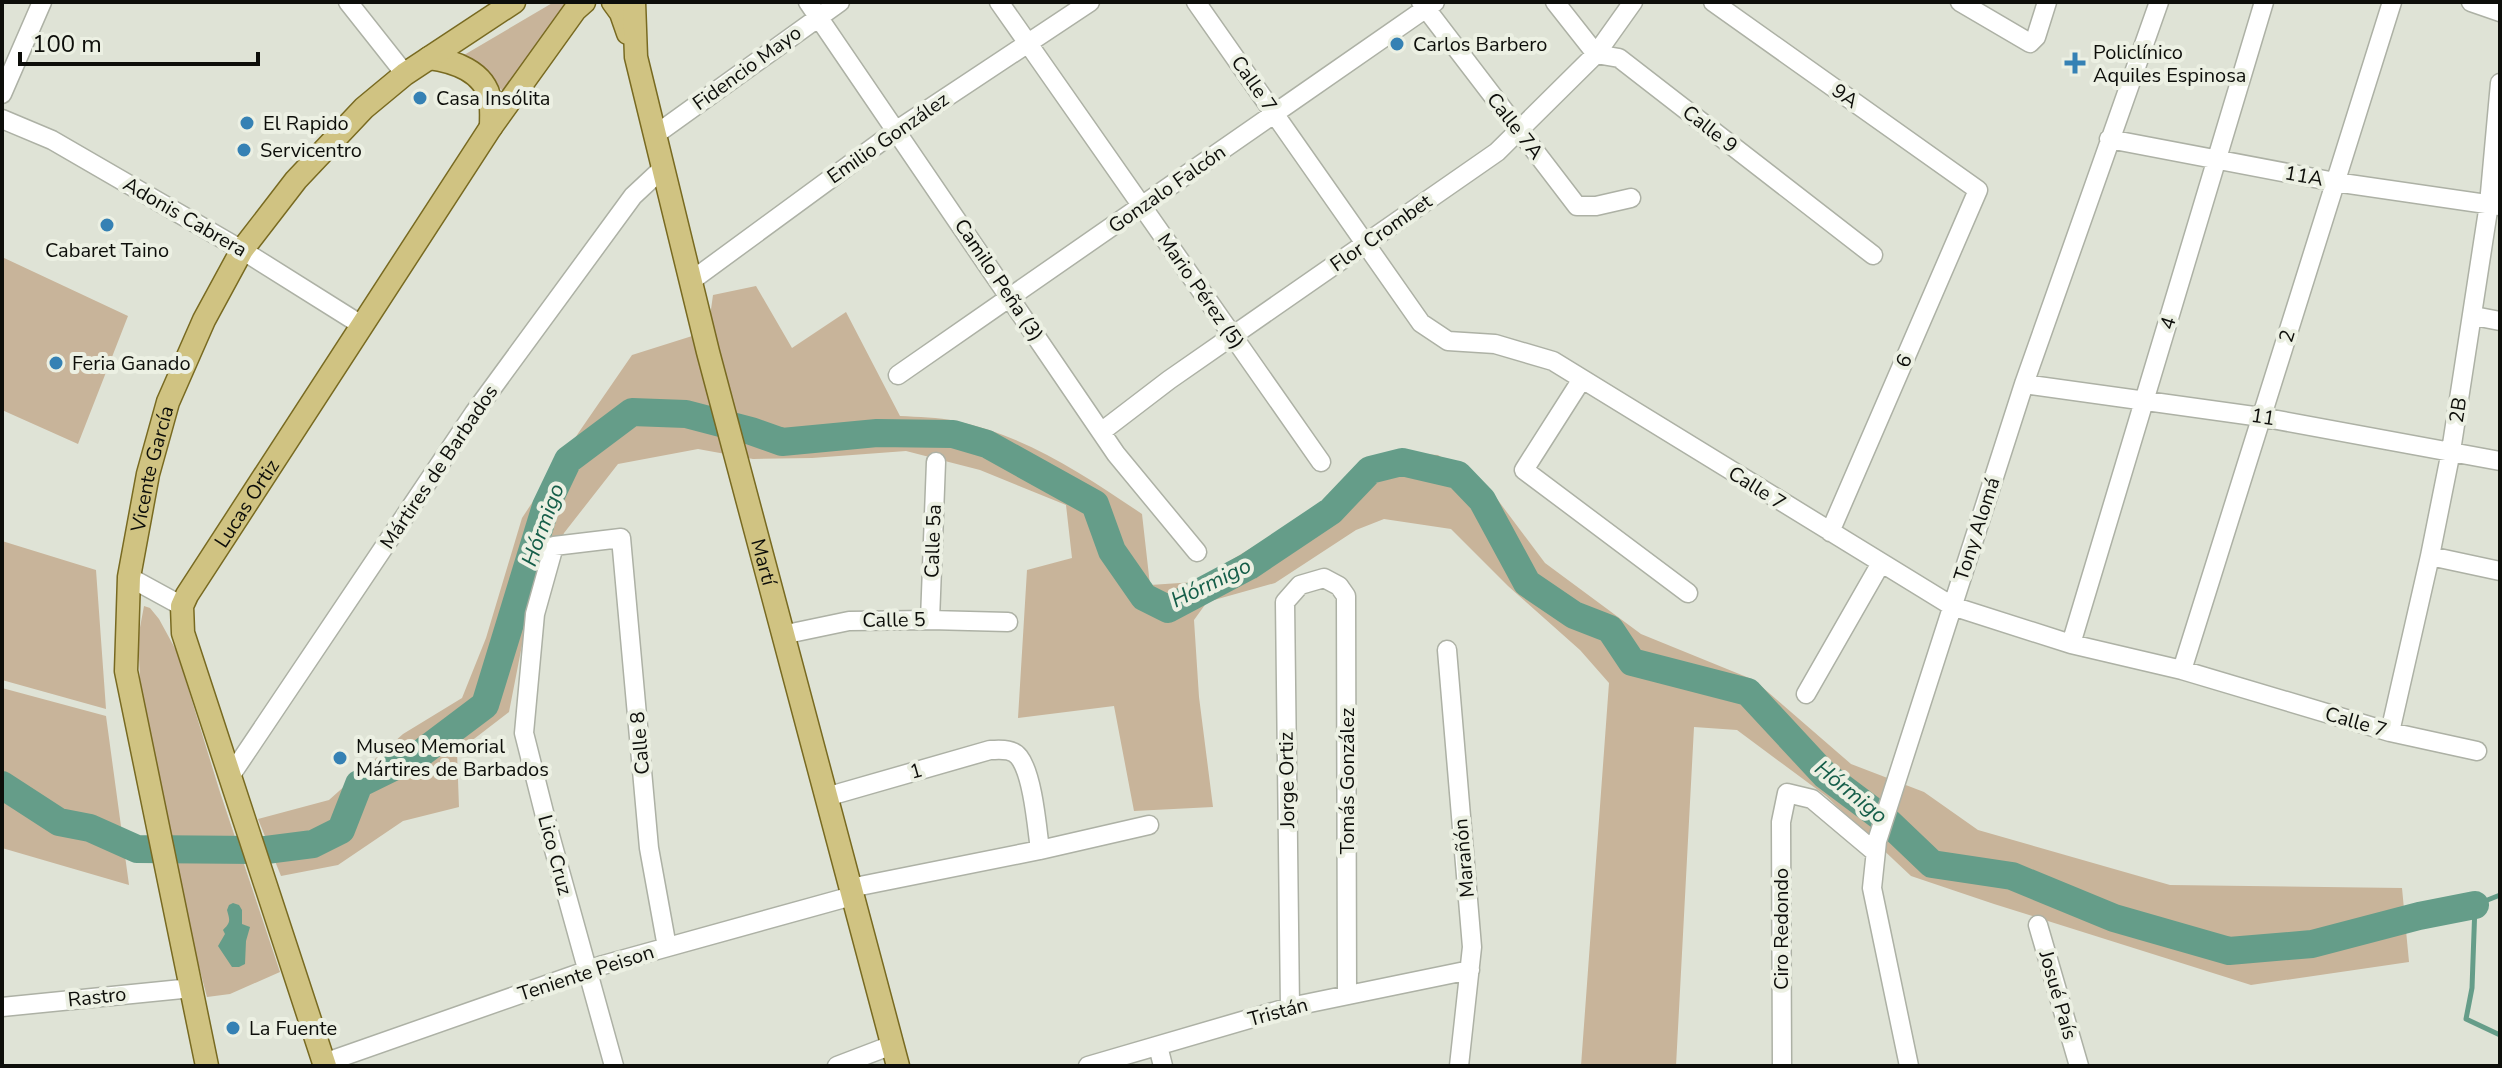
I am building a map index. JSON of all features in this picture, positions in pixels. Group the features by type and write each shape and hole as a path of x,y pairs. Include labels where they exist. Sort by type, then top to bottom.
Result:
{"main road":[{"name":"Vicente García","path":"207,1066 126,671 129,577 148,474 168,402 204,320 242,250 296,180 364,108 405,74 514,2"},
{"name":"Lucas Ortiz","path":"182,606 491,127 575,10 584,2"},
{"name":"Martí","path":"613,2 621,13 636,57 734,455 895,1055"},
{"name":"Martí","path":"634,2 636,57"},
{"path":"429,58 451,61 477,78 490,98 491,127"},
{"path":"182,606 183,633 325,1065"}],"street":[{"path":"2,94 42,2"},
{"path":"348,2 405,74"},
{"name":"Fidencio Mayo","path":"655,135 813,9 840,2"},
{"name":"Mario Pérez (5)","path":"999,2 1321,462"},
{"name":"Emilio González","path":"691,281 897,130 1090,2"},
{"name":"Calle 7","path":"1196,2 1421,323 1448,341 1495,344 1553,361 1952,606 2071,644 2182,670 2390,732 2477,751"},
{"path":"1555,2 1596,54"},
{"name":"Flor Crombet","path":"1101,432 1232,336 1497,152 1596,54 1633,2"},
{"name":"9A","path":"1713,2 1978,190"},
{"path":"1960,2 2030,43 2036,37 2047,2"},
{"name":"Tony Alomá","path":"1909,1066 1872,888 1876,846 2024,384 2158,2"},
{"name":"4","path":"2071,644 2264,2"},
{"name":"2","path":"2182,670 2392,2"},
{"path":"2471,2 2500,12"},
{"name":"Gonzalo Falcón","path":"898,375 1142,207 1427,4"},
{"name":"Calle 7A","path":"1427,4 1577,206 1596,206 1631,198"},
{"name":"Camilo Peña (3)","path":"813,9 1116,454 1197,552"},
{"name":"Calle 9","path":"1596,54 1619,58 1873,255"},
{"name":"2B","path":"2390,732 2451,451 2495,205 2499,95"},
{"name":"Adonis Cabrera","path":"2,119 52,140 242,250 363,326"},
{"name":"11A","path":"2109,139 2335,182 2495,205"},
{"name":"Mártires de Barbados","path":"229,778 474,413 633,196 663,168"},
{"name":"6","path":"1830,532 1978,190"},
{"path":"2474,316 2500,321"},
{"path":"1582,379 1524,470 1688,593"},
{"name":"11","path":"2024,384 2261,417 2500,461"},
{"name":"Calle 5a","path":"930,620 936,462"},
{"name":"Lico Cruz","path":"614,1066 524,733 535,614 554,546 621,538"},
{"name":"Calle 8","path":"621,538 649,848 667,947"},
{"path":"2430,556 2500,571"},
{"path":"1806,694 1881,563"},
{"path":"129,577 182,606"},
{"name":"Tomás González","path":"1324,578 1339,586 1346,596 1347,995"},
{"name":"Jorge Ortiz","path":"1290,1007 1285,602 1300,585 1324,578"},
{"name":"Calle 5","path":"782,635 849,621 1008,622"},
{"name":"Marañón","path":"1447,650 1472,947 1459,1066"},
{"name":"1","path":"826,797 990,750 1008,750 1019,756 1033,799 1040,850"},
{"name":"Ciro Redondo","path":"1782,1066 1781,822 1787,793 1812,799 1876,846"},
{"name":"Teniente Peison","path":"325,1065 586,970 851,892 1149,825"},
{"name":"Josué País","path":"2038,925 2079,1066"},
{"name":"Tristán","path":"1088,1066 1290,1007 1470,970"},
{"name":"Rastro","path":"2,1007 192,988"},
{"path":"1158,1046 1163,1066"},
{"path":"837,1066 895,1055"}],"shaded area":[{"path":"554,2 569,2 504,92 464,55"},
{"name":"Feria Ganado","path":"2,257 128,316 78,444 2,410"},
{"path":"756,286 792,348 846,312 900,416 949,420 1006,436 1076,471 1142,514 1150,585 1195,582 1311,512 1387,452 1438,455 1491,491 1545,563 1641,634 1754,680 1851,764 1924,792 1978,830 2170,885 2402,888 2409,962 2251,985 1994,904 1911,876 1826,796 1737,730 1694,727 1676,1066 1581,1066 1609,683 1580,650 1508,586 1451,529 1384,519 1356,530 1275,583 1207,602 1194,620 1199,697 1213,807 1134,811 1114,706 1018,718 1027,570 1072,558 1066,505 980,470 906,451 753,459 698,449 618,464 564,533 523,640 509,712 457,752 459,807 403,821 338,865 281,876 258,819 329,800 403,734 462,698 486,638 522,518 632,355 708,331 713,295"},
{"path":"2,541 96,570 106,709 2,680"},
{"path":"144,606 150,608 159,619 177,652 280,972 230,994 207,997 186,917 140,679 138,638"},
{"path":"2,688 106,716 129,885 2,848"},
{"path":"233,903 242,910 242,924 250,927 245,964 239,967 232,967 218,946 229,921 227,910"}],"waterway":[{"name":"Hórmigo","path":"2,785 59,822 90,828 137,849 266,850 313,844 341,830 359,784 420,754 485,705 546,506 568,460 632,412 686,414 782,442 877,433 953,434 987,444 1095,504 1112,551 1144,597 1168,609 1249,566 1331,511 1370,470 1402,462 1458,475 1482,500 1527,583 1574,615 1610,629 1632,662 1748,692 1825,775 1889,823 1932,864 2012,876 2114,918 2229,951 2312,944 2475,905"},
{"path":"2500,895 2475,905 2472,988 2466,1019 2500,1035"}],"place":[{"name":"Carlos Barbero","path":"1397,44"},
{"name":"Policlínico Aquiles Espinosa","path":"2075,63"},
{"name":"Casa Insólita","path":"420,98"},
{"name":"El Rapido","path":"247,123"},
{"name":"Servicentro","path":"244,150"},
{"name":"Cabaret Taino","path":"107,225"},
{"name":"Feria Ganado","path":"56,363"},
{"name":"Museo Memorial Mártires de Barbados","path":"340,758"},
{"name":"La Fuente","path":"233,1028"}]}
